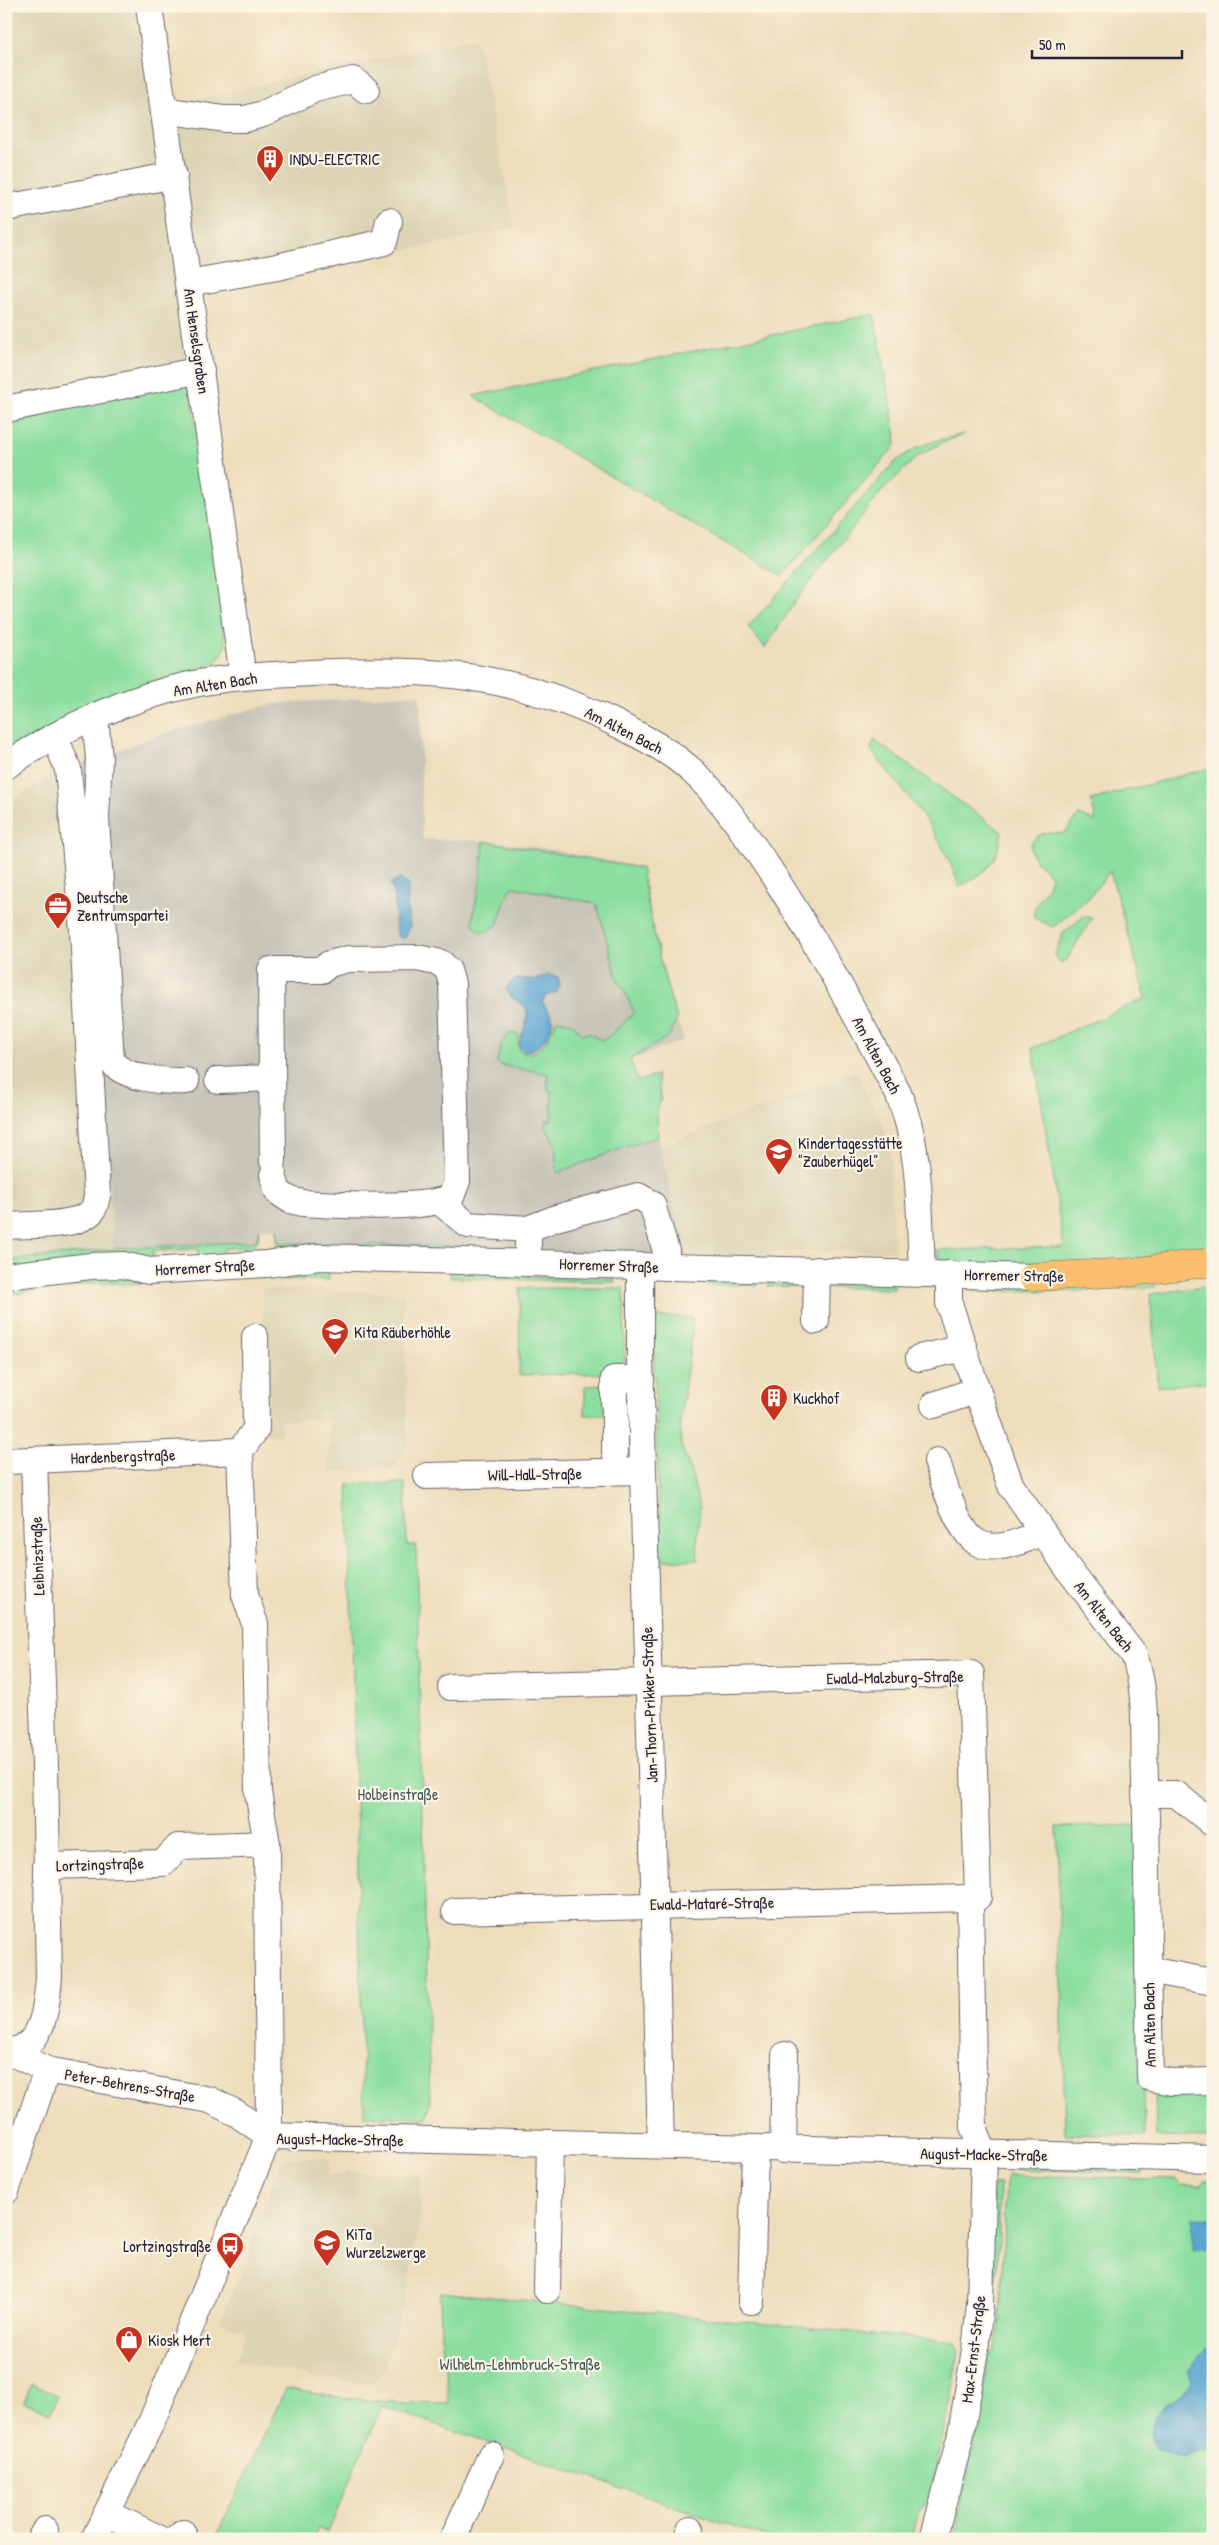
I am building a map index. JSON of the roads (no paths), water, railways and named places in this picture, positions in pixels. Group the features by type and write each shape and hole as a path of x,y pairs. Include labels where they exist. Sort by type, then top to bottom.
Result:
{"main road":[{"name":"Horremer Straße","path":"1033,1277 1132,1272 1213,1262"}],"street":[{"name":"Am Henselsgraben","path":"149,6 202,370 243,677"},
{"path":"164,110 224,119 245,119 263,114 315,89 353,80 366,90"},
{"path":"6,208 174,175"},
{"path":"189,282 277,267 384,242 389,221"},
{"path":"6,409 202,370"},
{"name":"Am Alten Bach","path":"6,766 95,718 163,692 194,684 243,677 399,671 469,675 523,687 581,708 652,742 693,771 728,812 778,881 834,975 898,1093 908,1116 913,1138 922,1273"},
{"path":"95,718 99,758 96,818 111,1061 116,1068 126,1073 172,1082 186,1081"},
{"path":"6,1226 70,1222 92,1211 97,1196 83,931 68,769 55,738"},
{"path":"418,958 441,963 448,970 452,984 457,1180 451,1197 439,1202 412,1204 303,1203 290,1200 278,1192 273,1168 272,1078 272,970 322,970 329,964 348,959 418,958"},
{"path":"218,1080 272,1078"},
{"path":"439,1202 465,1224 490,1228 528,1229 556,1218 638,1196 652,1204 666,1251 666,1267"},
{"path":"528,1229 528,1263"},
{"name":"Horremer Straße","path":"6,1276 91,1266 123,1265 149,1271 266,1264 319,1257 1033,1277"},
{"name":"Jan-Thorn-Prikker-Straße","path":"640,1266 642,1430 661,2144"},
{"path":"816,1321 817,1270"},
{"name":"Am Alten Bach","path":"949,1274 950,1303 977,1390 1011,1486 1042,1532 1134,1655 1140,1677 1145,1794 1150,2078 1172,2082 1213,2081"},
{"path":"255,1337 256,1429 240,1451 245,1595 255,1624 258,1792 267,1844 269,2136"},
{"path":"919,1358 964,1348"},
{"path":"641,1378 614,1379 615,1423 642,1430"},
{"path":"934,1405 977,1390"},
{"name":"Hardenbergstraße","path":"6,1461 240,1451"},
{"name":"Leibnizstraße","path":"34,1460 44,1736"},
{"path":"937,1461 953,1506 965,1529 979,1544 991,1546 1018,1543 1042,1532"},
{"name":"Will-Hall-Straße","path":"427,1476 643,1471"},
{"name":"Ewald-Malzburg-Straße","path":"451,1686 970,1674 978,1897 970,1898 974,2130 984,2155"},
{"name":"Lortzingstraße","path":"7,2051 23,2047 35,2035 46,2009 49,1976 44,1736"},
{"path":"1145,1794 1176,1794 1213,1824"},
{"name":"Lortzingstraße","path":"46,1866 162,1863 178,1847 267,1844"},
{"name":"Ewald-Mataré-Straße","path":"455,1911 970,1898"},
{"path":"1148,1970 1213,1982"},
{"name":"Lortzingstraße","path":"7,2051 47,2070"},
{"path":"783,2150 785,2055"},
{"name":"Peter-Behrens-Straße","path":"6,2191 47,2070 210,2100 236,2113 269,2136"},
{"name":"August-Macke-Straße","path":"101,2525 182,2353 269,2136 661,2144 783,2150 984,2155 1213,2159"},
{"path":"547,2290 550,2143"},
{"path":"751,2301 755,2149"},
{"name":"Max-Ernst-Straße","path":"934,2539 960,2439 975,2350 980,2304 984,2155"},
{"path":"454,2539 491,2455"},
{"path":"101,2525 173,2537"},
{"path":"101,2525 133,2539"}],"water":[{"path":"400,879 409,885 407,907 410,927 405,938 398,937 396,931 395,899 391,886 392,882"},
{"path":"549,975 558,977 560,985 557,992 546,996 543,1001 552,1018 552,1023 548,1035 540,1045 524,1051 519,1046 527,1020 527,1011 523,1005 511,997 506,989 514,980 543,978"},
{"path":"1193,2218 1213,2219 1213,2250 1192,2249"},
{"path":"1213,2345 1213,2448 1180,2457 1155,2448 1150,2433 1153,2421 1163,2407 1187,2389 1192,2382 1188,2369 1207,2348"}],"place":[{"name":"INDU-ELECTRIC","path":"270,183"},
{"name":"Deutsche Zentrumspartei","path":"58,930"},
{"name":"Kindertagesstätte \"Zauberhügel\"","path":"779,1176"},
{"name":"Kita Räuberhöhle","path":"335,1356"},
{"name":"Kuckhof","path":"774,1422"},
{"name":"KiTa Wurzelzwerge","path":"327,2267"},
{"name":"Lortzingstraße","path":"230,2270"},
{"name":"Kiosk Mert","path":"129,2364"}],"park label":[{"name":"Holbeinstraße","path":"398,1794"},
{"name":"Wilhelm-Lehmbruck-Straße","path":"520,2364"}]}
